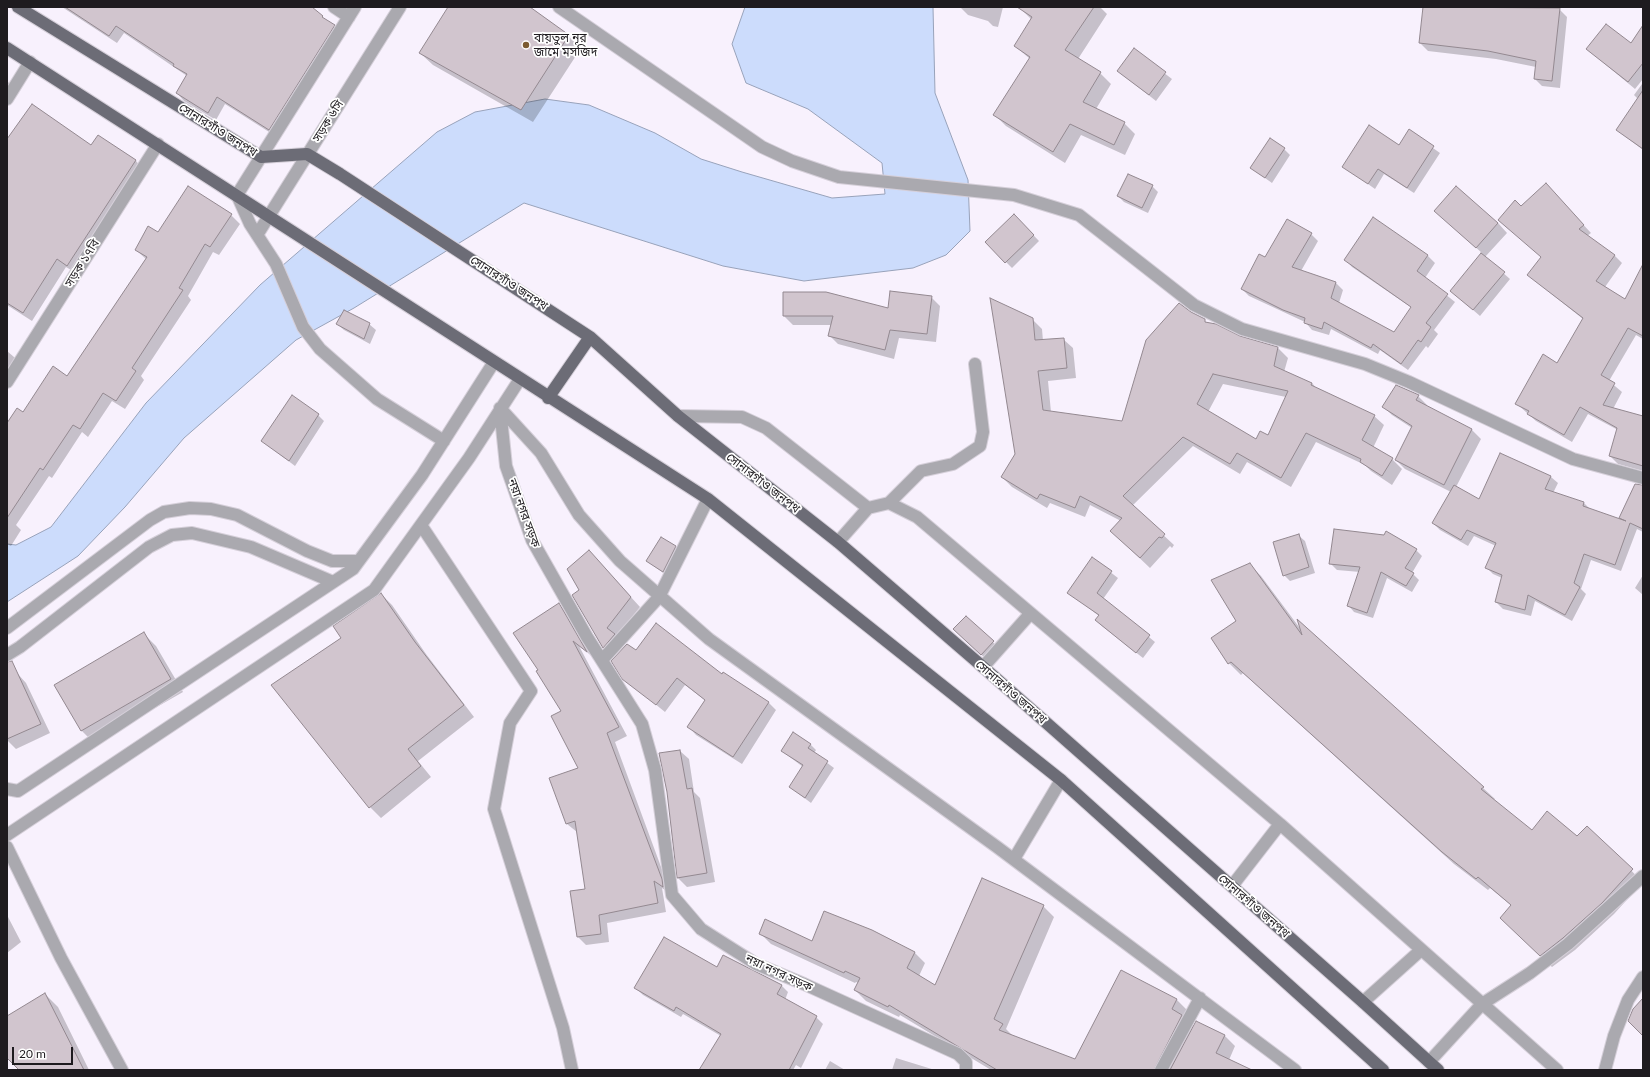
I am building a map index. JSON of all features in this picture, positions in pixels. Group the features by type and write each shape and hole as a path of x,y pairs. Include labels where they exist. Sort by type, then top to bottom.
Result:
{"main road":[{"name":"সোনারগাঁও জনপথ","path":"18,7 261,157 308,154 533,298 590,337 678,416 838,542 983,667 1438,1070"},
{"path":"7,48 296,233 548,398 708,499 1061,780 1383,1070"},
{"path":"548,398 590,337"}],"street":[{"path":"334,7 352,12 237,196 257,235 276,264 303,327 320,349 376,399 444,441"},
{"name":"সড়ক ৬সি","path":"257,235 400,7"},
{"path":"559,7 762,148 792,162 839,177 1014,195 1080,214 1194,305 1242,329 1364,364 1409,382 1573,459 1643,478"},
{"path":"7,99 30,62"},
{"name":"সড়ক ১৭বি","path":"7,382 158,144"},
{"path":"7,789 18,791 353,569 422,475 494,362"},
{"path":"838,542 868,508 889,503 921,471 953,464 980,446 983,432 975,364"},
{"path":"7,835 374,590 469,458 520,379"},
{"path":"500,408 541,454 579,515 620,561 659,597 709,639 1014,859 1295,1070"},
{"name":"নয়া নগর সড়ক","path":"500,408 506,466 532,540 602,660 642,724 655,770 672,895 701,929 756,964 804,984 958,1054 966,1062 966,1070"},
{"path":"678,416 742,417 766,428 868,508"},
{"path":"602,660 659,597 708,499"},
{"path":"889,503 917,517 1280,824 1557,1070"},
{"path":"7,628 150,520 164,512 190,508 211,509 237,515 307,551 332,561 358,561"},
{"path":"421,525 531,691 510,723 494,809 563,1028 572,1070"},
{"path":"7,655 20,647 149,547 172,535 192,533 251,547 333,582"},
{"path":"983,667 1030,614"},
{"path":"1014,859 1061,780"},
{"path":"1232,886 1280,824"},
{"path":"7,847 61,958 122,1070"},
{"path":"1429,1062 1482,1004 1530,973 1568,944 1643,876"},
{"path":"1363,1002 1421,950"},
{"path":"1605,1070 1614,1036 1628,1000 1643,977"},
{"path":"1161,1070 1200,998"}],"water":[{"path":"745,7 933,7 935,93 968,180 970,231 946,255 913,268 804,281 723,266 524,203 354,308 296,340 184,438 125,507 78,556 7,602 7,544 16,545 51,527 146,403 260,285 437,132 475,112 545,99 589,105 655,133 701,159 742,172 832,198 885,194 882,163 808,109 746,83 732,44"}],"building":[{"path":"65,7 312,7 323,16 322,17 335,25 269,130 217,97 208,113 176,93 187,74 173,66 174,64 116,26 109,36"},
{"path":"448,7 530,7 569,35 521,110 419,53"},
{"path":"1017,7 1094,7 1065,50 1101,72 1083,102 1125,122 1114,145 1070,124 1053,152 993,115 1030,57 1014,46 1032,17"},
{"path":"1423,7 1560,8 1552,81 1534,79 1536,61 1488,51 1419,43"},
{"path":"1606,24 1631,43 1643,25 1643,63 1628,82 1586,49"},
{"path":"1134,48 1166,72 1149,95 1117,71"},
{"path":"1643,90 1643,149 1616,130"},
{"path":"32,104 91,145 98,135 136,160 67,266 57,259 23,313 7,303 7,139"},
{"path":"1369,125 1399,145 1409,129 1434,146 1407,188 1378,169 1368,184 1342,167"},
{"path":"1270,138 1285,148 1265,178 1250,168"},
{"path":"1128,174 1153,185 1142,208 1117,196"},
{"path":"1546,183 1584,225 1579,229 1615,255 1596,281 1625,299 1643,264 1643,336 1628,328 1601,375 1615,383 1603,405 1643,416 1643,466 1609,456 1617,428 1580,407 1564,435 1527,414 1529,411 1515,404 1543,354 1557,363 1583,318 1527,275 1541,257 1498,220 1515,200 1521,206"},
{"path":"188,186 232,214 210,247 205,244 179,288 183,290 132,368 136,371 116,401 103,393 80,429 73,425 43,470 40,468 7,518 7,423 17,408 23,412 53,366 67,376 147,257 135,250 148,226 158,232"},
{"path":"1456,186 1498,223 1476,248 1434,211"},
{"path":"1014,214 1034,235 1005,263 985,242"},
{"path":"1373,217 1428,255 1417,271 1448,294 1426,323 1431,327 1421,342 1418,340 1401,364 1373,344 1371,348 1324,322 1322,329 1304,323 1305,318 1283,310 1241,289 1259,254 1265,257 1287,219 1312,233 1292,267 1336,282 1331,298 1394,332 1411,307 1344,260"},
{"path":"1481,253 1505,272 1473,310 1450,291"},
{"path":"890,291 932,296 927,334 890,330 885,350 828,336 833,316 783,316 783,292 826,292 888,308"},
{"path":"990,298 1033,318 1035,340 1064,338 1067,368 1038,371 1043,410 1122,421 1146,340 1179,303 1191,312 1205,319 1205,322 1216,324 1240,336 1278,347 1274,366 1312,383 1311,385 1375,415 1362,440 1393,458 1382,476 1360,462 1361,459 1306,433 1281,478 1237,453 1230,464 1183,437 1123,496 1165,534 1162,538 1159,537 1140,558 1110,531 1122,518 1080,496 1075,508 1040,494 1037,499 1001,477 1015,454","holes":["1213,374 1288,391 1268,435 1260,431 1256,439 1197,404"]},
{"path":"344,310 370,323 364,339 336,324"},
{"path":"1396,385 1419,395 1416,400 1472,429 1444,485 1395,460 1412,426 1382,407"},
{"path":"292,395 319,414 289,461 261,441"},
{"path":"1500,453 1551,476 1545,489 1584,502 1583,506 1626,521 1619,518 1635,484 1643,485 1643,529 1630,523 1615,565 1584,554 1574,583 1580,587 1565,615 1528,595 1525,610 1495,602 1502,575 1485,568 1496,543 1467,530 1461,540 1432,523 1454,485 1479,499"},
{"path":"1334,529 1384,535 1386,531 1417,549 1405,568 1414,573 1406,586 1381,572 1367,613 1347,606 1360,567 1329,564"},
{"path":"1299,534 1309,567 1283,576 1273,542"},
{"path":"661,537 676,546 663,572 646,561"},
{"path":"589,550 631,597 607,628 615,634 603,648 572,595 579,590 567,569"},
{"path":"1092,557 1112,571 1097,593 1150,635 1136,653 1095,620 1099,615 1067,593"},
{"path":"1250,563 1302,635 1297,619 1484,787 1481,789 1532,830 1547,811 1577,836 1587,826 1633,869 1602,903 1563,938 1540,956 1500,918 1511,905 1478,877 1476,879 1442,852 1231,662 1228,664 1211,638 1236,621 1211,580"},
{"path":"381,593 415,642 464,705 408,749 421,766 369,808 271,685 341,638 333,626"},
{"path":"559,603 587,652 573,641 619,727 607,733 662,879 663,887 654,881 658,903 599,915 601,934 577,937 570,891 585,889 575,821 566,824 549,778 578,768 551,716 561,711 536,671 538,670 513,633"},
{"path":"966,616 994,641 981,655 953,629"},
{"path":"656,623 722,674 723,672 769,702 733,757 687,727 705,700 677,678 656,705 622,679 611,661 627,644 636,650"},
{"path":"144,632 171,679 81,731 54,685"},
{"path":"12,661 41,724 7,739 7,662"},
{"path":"793,732 811,744 808,748 828,761 805,798 789,787 803,765 781,751"},
{"path":"680,750 687,789 692,788 707,873 677,878 667,792 659,753"},
{"path":"982,878 1044,905 994,1019 1003,1024 999,1030 1075,1059 1121,970 1177,999 1172,1009 1182,1015 1154,1070 997,1070 889,1005 888,1007 854,990 860,978 845,971 844,973 759,934 765,919 812,941 824,911 872,930 915,952 907,968 935,985"},
{"path":"664,937 717,967 723,955 782,985 777,994 817,1016 789,1070 699,1070 721,1034 676,1007 674,1011 634,988"},
{"path":"45,993 84,1070 19,1070 7,1058 7,1016"},
{"path":"1643,998 1643,1036 1628,1021 1633,1009"},
{"path":"1196,1021 1225,1035 1216,1053 1252,1070 1170,1070"}],"place":[{"name":"বায়তুল নূর জামে মসজিদ","path":"526,45"}]}
